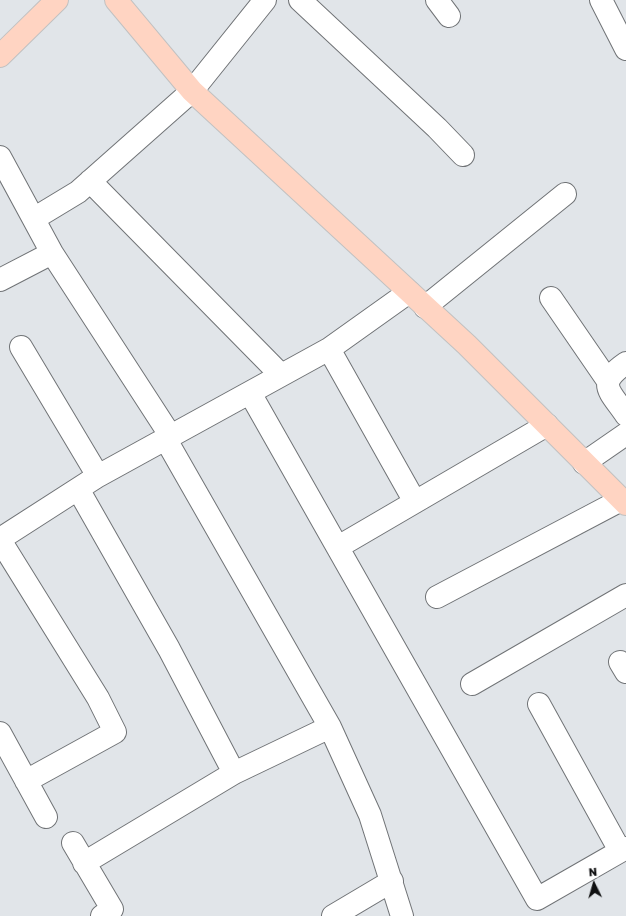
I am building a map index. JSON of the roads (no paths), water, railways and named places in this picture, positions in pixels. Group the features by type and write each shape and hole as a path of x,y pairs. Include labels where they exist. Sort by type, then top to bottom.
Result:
{"main road":[{"path":"0,56 57,0"},
{"path":"116,0 192,91 467,345 624,502"}],"street":[{"path":"35,218 78,192 192,91 265,0"},
{"path":"300,0 437,128 463,155"},
{"path":"601,0 626,49"},
{"path":"0,157 35,218 52,253 168,437 330,727 370,815 402,916"},
{"path":"90,181 280,374"},
{"path":"425,307 565,194"},
{"path":"0,280 52,253"},
{"path":"26,780 115,732 98,698 0,540 98,476 250,393 280,374 329,349 409,292"},
{"path":"551,298 608,381"},
{"path":"21,347 98,476"},
{"path":"329,349 415,502"},
{"path":"626,363 612,372 608,381 608,390 626,415"},
{"path":"250,393 537,899 623,849 539,704"},
{"path":"338,547 547,425"},
{"path":"584,462 626,434"},
{"path":"78,489 169,649 234,773"},
{"path":"437,597 624,502"},
{"path":"472,684 626,595"},
{"path":"84,862 234,773 330,727"},
{"path":"0,733 46,817"},
{"path":"73,843 112,909 102,916"},
{"path":"333,916 392,882"}]}
